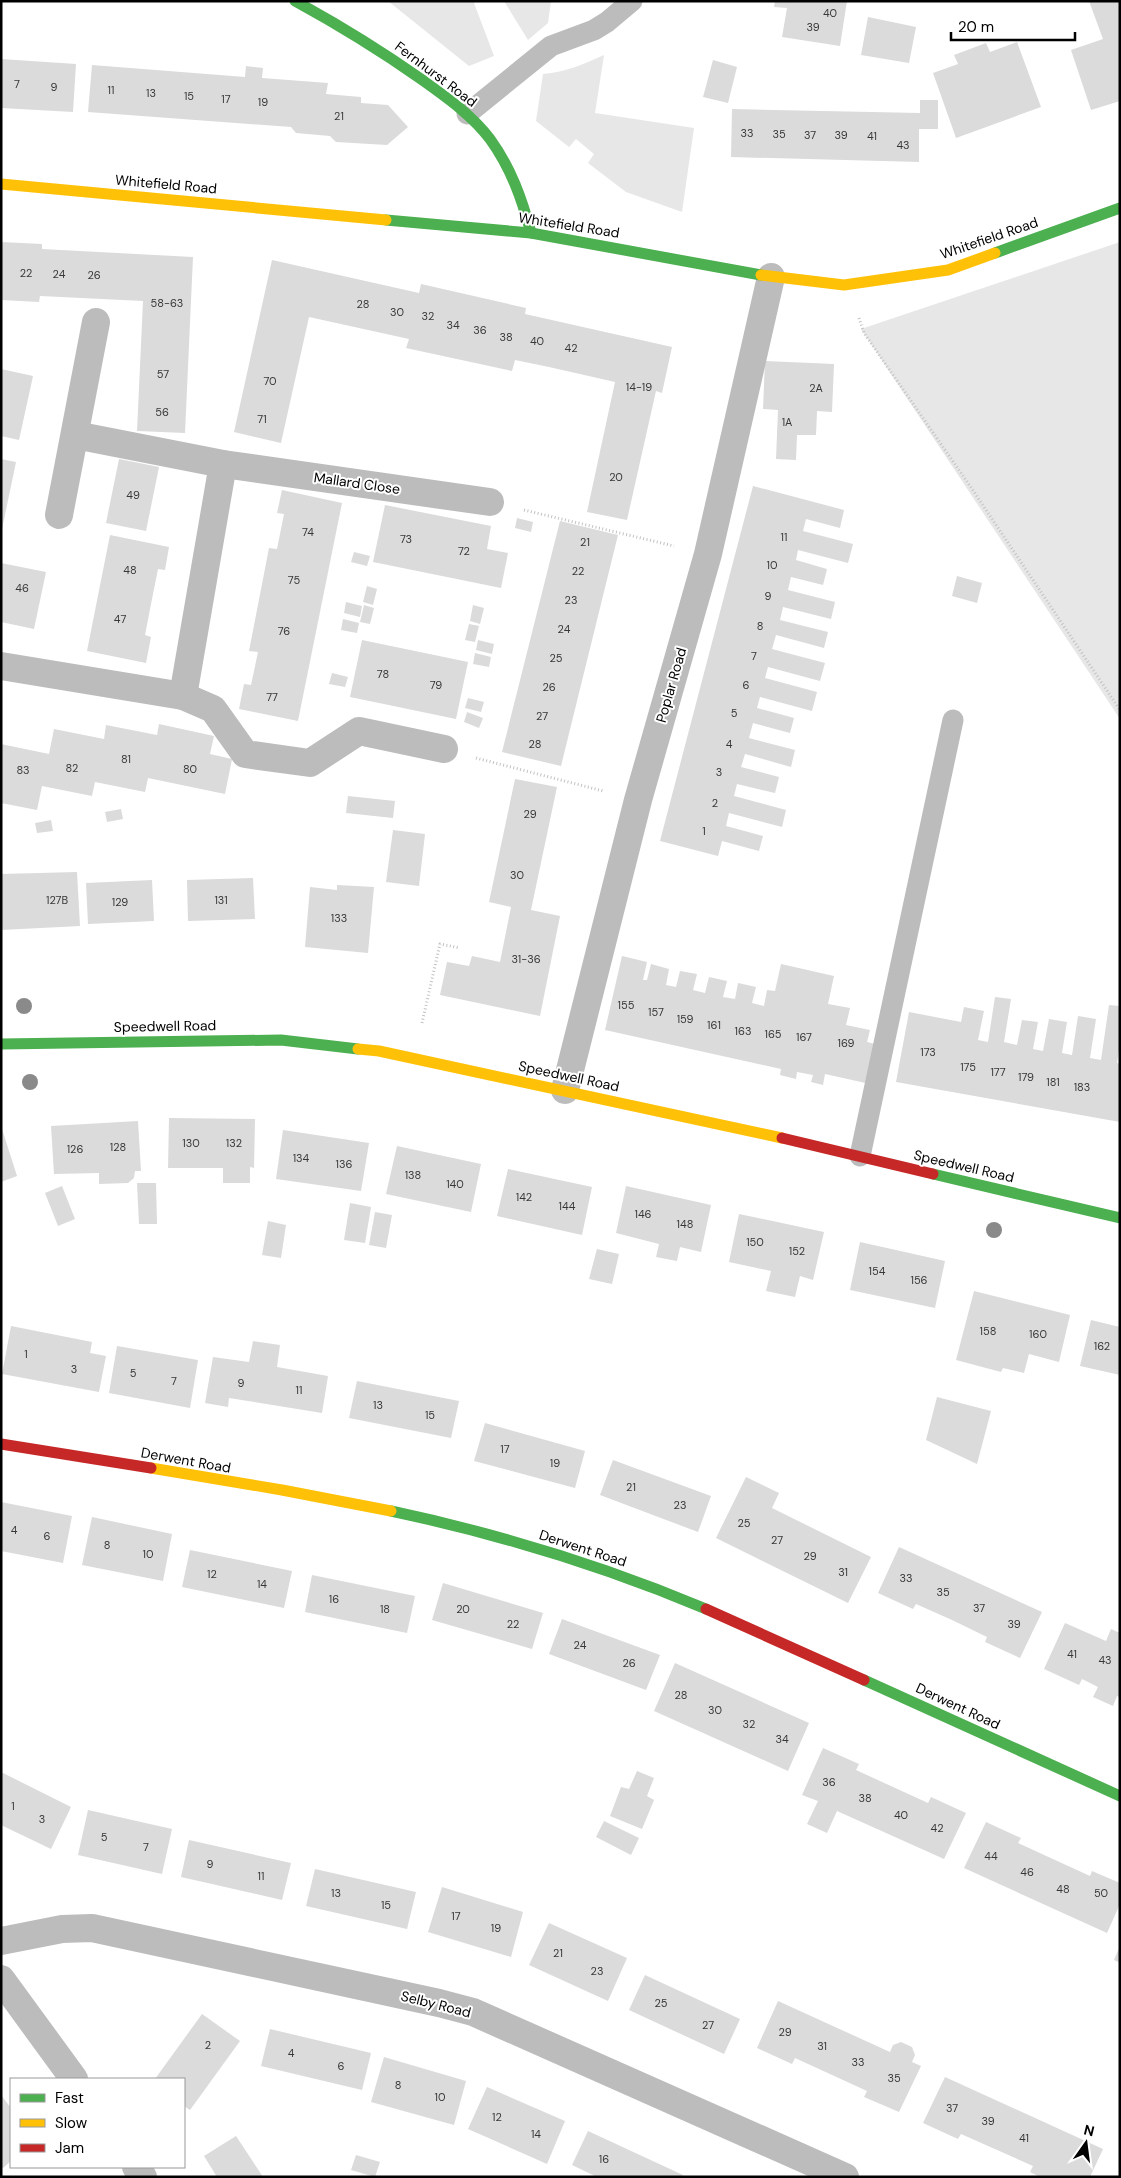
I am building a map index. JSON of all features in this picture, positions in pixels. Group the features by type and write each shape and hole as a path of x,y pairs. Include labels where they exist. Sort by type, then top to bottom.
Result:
{"street":[{"name":"Fernhurst Road","path":"295,1 341,26 399,63 467,114 489,139 518,188 531,233"},
{"name":"Whitefield Road","path":"1,184 531,233 670,257 771,278 850,284 948,270 1120,208"},
{"name":"Poplar Road","path":"565,1090 638,800 708,554 771,278"},
{"path":"59,515 96,322"},
{"name":"Mallard Close","path":"75,435 223,464 490,502"},
{"path":"183,696 223,464"},
{"path":"1,666 183,696 213,709 245,754 310,762 359,731 444,749"},
{"name":"Speedwell Road","path":"1,1044 281,1040 379,1051 565,1090 860,1156 1120,1218"},
{"name":"Derwent Road","path":"1,1444 328,1499 409,1515 560,1554 679,1597 738,1622 1120,1796"},
{"name":"Selby Road","path":"1,1941 62,1929 92,1928 464,2010 504,2025 845,2177"},
{"path":"1,1979 73,2078"}],"lane":[{"path":"467,114 551,46 594,30 607,22 632,1"},
{"path":"860,1156 953,720"}],"path":[{"path":"850,284 864,333 970,486 1120,710"},
{"path":"490,502 663,543"},
{"path":"444,749 589,787"},
{"path":"414,1058 440,944 460,948"}],"shaded area":[{"path":"388,1 477,1 474,3 494,56 469,66"},
{"path":"504,1 551,1 548,23 528,40"},
{"path":"604,55 595,113 694,128 682,212 626,192 588,163 594,154 576,139 569,147 536,121 543,74 567,69"},
{"path":"1120,242 1120,719 861,329"}],"building":[{"path":"775,1 847,1 840,46 782,37 787,8 774,7"},
{"path":"1089,1 1120,1 1120,101 1091,110 1071,50 1103,39"},
{"path":"868,17 916,27 909,63 861,55"},
{"path":"1017,42 1041,107 956,138 933,73 958,64 954,55 986,43 990,52"},
{"path":"1,59 76,64 73,112 1,108"},
{"path":"713,60 737,67 728,103 703,97"},
{"path":"92,65 245,77 246,66 263,68 262,78 328,83 326,94 361,97 361,103 388,105 408,127 387,145 336,142 330,136 296,133 291,127 88,112"},
{"path":"920,100 938,100 938,129 919,129 919,162 731,157 732,109 920,113"},
{"path":"1,242 42,244 42,249 193,257 185,433 137,431 143,301 40,296 39,302 1,300"},
{"path":"272,260 419,293 421,284 526,308 525,314 672,347 662,393 656,391 627,520 587,512 615,382 549,367 515,360 512,371 406,348 409,339 309,317 281,443 234,432"},
{"path":"765,361 834,364 832,412 817,411 816,435 797,435 796,460 776,459 778,410 763,409"},
{"path":"1,369 33,376 19,440 1,436"},
{"path":"1,459 16,462 2,529 1,529"},
{"path":"119,459 159,467 146,531 106,523"},
{"path":"753,486 844,510 840,528 806,519 803,531 853,544 848,563 798,550 796,560 827,569 823,585 791,577 788,590 835,602 831,619 783,607 780,620 828,632 824,648 776,635 772,649 825,663 820,681 768,667 765,678 817,692 812,711 760,697 757,708 794,718 790,733 753,723 749,738 795,750 791,767 745,754 741,767 779,777 775,793 737,784 734,796 786,810 782,827 729,813 726,826 763,836 759,851 722,841 718,856 660,841"},
{"path":"282,490 342,503 298,721 239,709 244,684 251,685 258,652 249,651 269,548 277,549 284,514 277,513"},
{"path":"385,505 491,526 487,549 508,553 501,588 373,562"},
{"path":"517,518 533,522 531,532 515,528"},
{"path":"560,521 618,535 561,766 502,752"},
{"path":"110,535 169,547 165,570 158,569 151,604 145,635 151,637 146,663 87,651"},
{"path":"354,552 370,556 367,566 351,562"},
{"path":"1,563 46,572 34,629 1,622"},
{"path":"957,576 982,583 977,603 952,596"},
{"path":"367,586 377,589 373,605 363,602"},
{"path":"346,602 362,606 360,617 344,613"},
{"path":"364,605 374,608 370,624 360,622"},
{"path":"473,605 484,608 480,624 470,621"},
{"path":"343,619 359,623 357,633 341,630"},
{"path":"469,624 479,626 475,642 465,640"},
{"path":"362,640 468,662 456,719 350,697"},
{"path":"478,640 494,644 492,654 476,650"},
{"path":"475,653 491,657 489,667 473,664"},
{"path":"332,673 348,677 345,687 329,684"},
{"path":"468,698 484,702 481,712 465,708"},
{"path":"467,712 483,718 479,728 464,722"},
{"path":"159,724 214,736 210,754 232,759 225,794 148,778 145,792 95,782 92,796 42,786 37,810 1,803 1,744 49,754 54,729 104,739 106,725 157,735"},
{"path":"515,779 557,787 531,910 560,916 540,1016 440,995 447,962 469,966 472,956 500,962 511,907 489,902"},
{"path":"348,796 395,801 393,818 346,813"},
{"path":"121,809 123,819 107,822 105,812"},
{"path":"51,820 53,831 37,833 35,823"},
{"path":"393,830 425,834 419,886 386,882"},
{"path":"77,872 80,926 1,930 1,874"},
{"path":"253,878 255,919 188,921 187,880"},
{"path":"152,880 154,921 88,924 86,883"},
{"path":"337,885 374,887 368,953 305,947 310,887 337,890"},
{"path":"622,956 647,962 643,980 647,980 651,964 669,969 666,985 676,987 680,971 697,974 693,990 705,993 709,977 727,981 723,997 735,999 738,983 756,987 752,1003 764,1006 767,990 775,991 781,964 834,976 828,1004 850,1008 846,1025 870,1030 867,1042 879,1045 870,1084 825,1074 823,1085 811,1082 813,1075 797,1072 796,1079 780,1075 781,1069 605,1030"},
{"path":"995,997 1011,999 1004,1042 1017,1045 1022,1020 1038,1022 1033,1049 1043,1051 1049,1019 1067,1022 1062,1053 1072,1055 1078,1016 1096,1019 1090,1058 1101,1060 1109,1005 1120,1006 1120,1043 1117,1063 1120,1064 1120,1122 896,1082 909,1012 961,1022 964,1007 984,1011 978,1040 988,1042"},
{"path":"169,1118 255,1119 254,1168 250,1167 250,1183 223,1183 223,1168 168,1168"},
{"path":"138,1121 141,1171 135,1171 134,1178 128,1183 99,1184 99,1173 54,1174 51,1126"},
{"path":"1,1130 17,1176 1,1182"},
{"path":"283,1130 369,1143 361,1191 276,1179"},
{"path":"397,1146 481,1164 471,1212 386,1194"},
{"path":"508,1169 592,1187 582,1235 497,1216"},
{"path":"137,1183 156,1183 157,1224 139,1224"},
{"path":"62,1186 75,1219 58,1226 45,1193"},
{"path":"626,1186 711,1205 701,1252 680,1247 677,1261 656,1257 659,1244 616,1233"},
{"path":"350,1203 371,1207 365,1243 344,1240"},
{"path":"375,1212 392,1215 386,1248 369,1245"},
{"path":"739,1214 824,1232 813,1280 800,1276 795,1297 766,1291 771,1271 729,1262"},
{"path":"268,1221 286,1225 281,1258 262,1255"},
{"path":"860,1242 945,1261 935,1308 850,1290"},
{"path":"597,1249 619,1254 612,1284 589,1279"},
{"path":"974,1291 1070,1315 1059,1362 1029,1354 1024,1373 1003,1368 1001,1372 956,1360"},
{"path":"1091,1320 1120,1327 1120,1375 1080,1366"},
{"path":"11,1326 92,1342 90,1353 106,1356 99,1392 2,1374"},
{"path":"253,1341 280,1345 277,1367 328,1376 322,1413 229,1398 228,1407 205,1403 213,1357 249,1362"},
{"path":"117,1346 198,1360 190,1408 109,1393"},
{"path":"357,1381 459,1401 451,1438 349,1418"},
{"path":"937,1397 991,1411 977,1464 926,1440"},
{"path":"485,1423 585,1451 575,1488 474,1461"},
{"path":"613,1460 711,1496 698,1532 600,1495"},
{"path":"746,1477 779,1493 772,1508 871,1557 848,1603 716,1538"},
{"path":"1,1502 72,1516 63,1563 1,1551"},
{"path":"92,1517 172,1534 163,1581 82,1565"},
{"path":"899,1547 1042,1612 1020,1658 985,1642 987,1637 952,1620 916,1604 913,1609 878,1593"},
{"path":"190,1550 292,1571 284,1608 182,1587"},
{"path":"312,1575 415,1596 407,1633 305,1612"},
{"path":"443,1583 543,1613 532,1649 432,1620"},
{"path":"562,1619 660,1655 646,1690 549,1654"},
{"path":"1065,1623 1106,1641 1111,1629 1120,1633 1120,1697 1117,1696 1113,1706 1093,1697 1098,1687 1082,1679 1079,1685 1044,1669"},
{"path":"675,1663 809,1723 788,1771 654,1711"},
{"path":"823,1748 859,1764 856,1770 928,1803 931,1797 966,1813 944,1859 837,1811 827,1833 807,1824 818,1801 802,1795"},
{"path":"637,1771 654,1778 647,1796 654,1800 642,1829 610,1816 621,1787 629,1789"},
{"path":"1,1772 71,1807 51,1849 1,1825"},
{"path":"88,1810 172,1829 162,1874 78,1855"},
{"path":"604,1821 639,1838 631,1855 596,1837"},
{"path":"986,1822 1021,1838 1018,1843 1090,1876 1092,1871 1120,1883 1120,1904 1107,1933 964,1868"},
{"path":"189,1840 291,1863 282,1900 181,1877"},
{"path":"315,1869 416,1892 407,1929 306,1906"},
{"path":"442,1887 523,1912 511,1957 428,1932"},
{"path":"549,1923 627,1958 608,2001 529,1965"},
{"path":"1120,1946 1120,1963 1114,1960"},
{"path":"645,1975 740,2019 724,2054 629,2010"},
{"path":"778,2001 890,2052 893,2045 901,2042 912,2047 915,2055 912,2062 921,2066 899,2112 864,2097 867,2091 795,2058 792,2064 757,2048"},
{"path":"202,2014 240,2041 190,2110 185,2107 185,2078 156,2078"},
{"path":"270,2029 371,2053 362,2090 261,2066"},
{"path":"384,2057 466,2081 454,2125 371,2102"},
{"path":"945,2077 1103,2149 1090,2177 1040,2177 1030,2172 1033,2166 961,2134 958,2139 923,2123"},
{"path":"487,2087 565,2121 547,2164 468,2129"},
{"path":"1,2095 10,2107 10,2162 3,2168 1,2166"},
{"path":"588,2131 683,2175 682,2177 597,2177 572,2165"},
{"path":"236,2136 263,2177 217,2177 204,2156"},
{"path":"356,2155 380,2162 375,2177 351,2170"}],"traffic: fast":[{"path":"295,1 360,38 467,114 483,130 504,161 520,196 531,233"},
{"path":"995,253 1120,208"},
{"path":"386,220 531,233 761,275"},
{"path":"1,1044 281,1040 358,1049"},
{"path":"933,1174 1120,1218"},
{"path":"391,1511 551,1552 668,1593 706,1609"},
{"path":"864,1680 1120,1796"}],"traffic: slow":[{"path":"1,184 386,220"},
{"path":"761,275 844,285 948,270 995,253"},
{"path":"358,1049 379,1051 782,1138"},
{"path":"151,1468 391,1511"}],"traffic: jam":[{"path":"782,1138 933,1174"},
{"path":"1,1444 151,1468"},
{"path":"706,1609 864,1680"}]}
